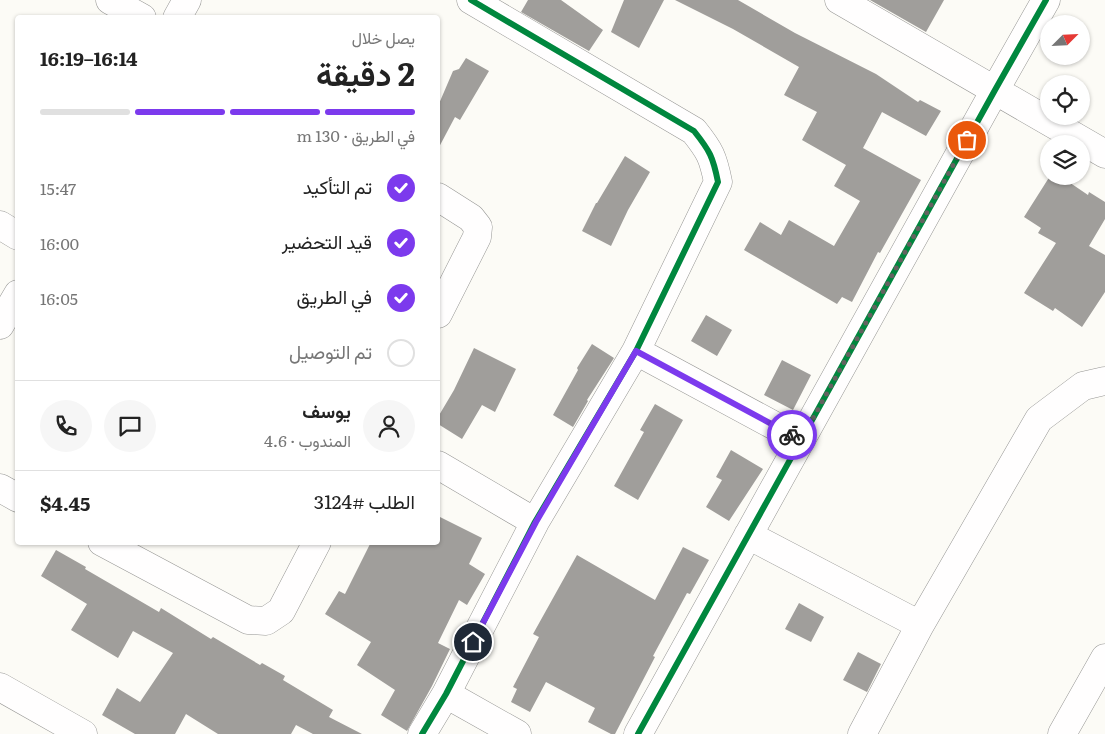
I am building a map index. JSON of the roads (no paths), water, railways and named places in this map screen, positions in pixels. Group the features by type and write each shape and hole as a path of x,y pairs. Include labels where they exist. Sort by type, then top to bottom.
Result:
{"street":[{"path":"110,0 137,15"},
{"path":"178,15 186,0"},
{"path":"839,0 1105,154"},
{"path":"638,734 994,90 1046,0"},
{"path":"422,734 446,694 536,522 636,351 718,182 714,160 707,147 694,131 481,2"},
{"path":"440,198 471,218 478,227 478,238 440,310"},
{"path":"0,225 15,234"},
{"path":"0,325 15,301"},
{"path":"636,351 801,440"},
{"path":"862,734 920,626 1039,419 1083,386 1105,381"},
{"path":"440,466 536,522"},
{"path":"0,488 15,496"},
{"path":"748,535 920,626"},
{"path":"108,545 248,620 266,621 281,611 315,545"},
{"path":"1062,734 1105,658"},
{"path":"0,687 54,727 83,734"},
{"path":"446,694 517,734"}]}
